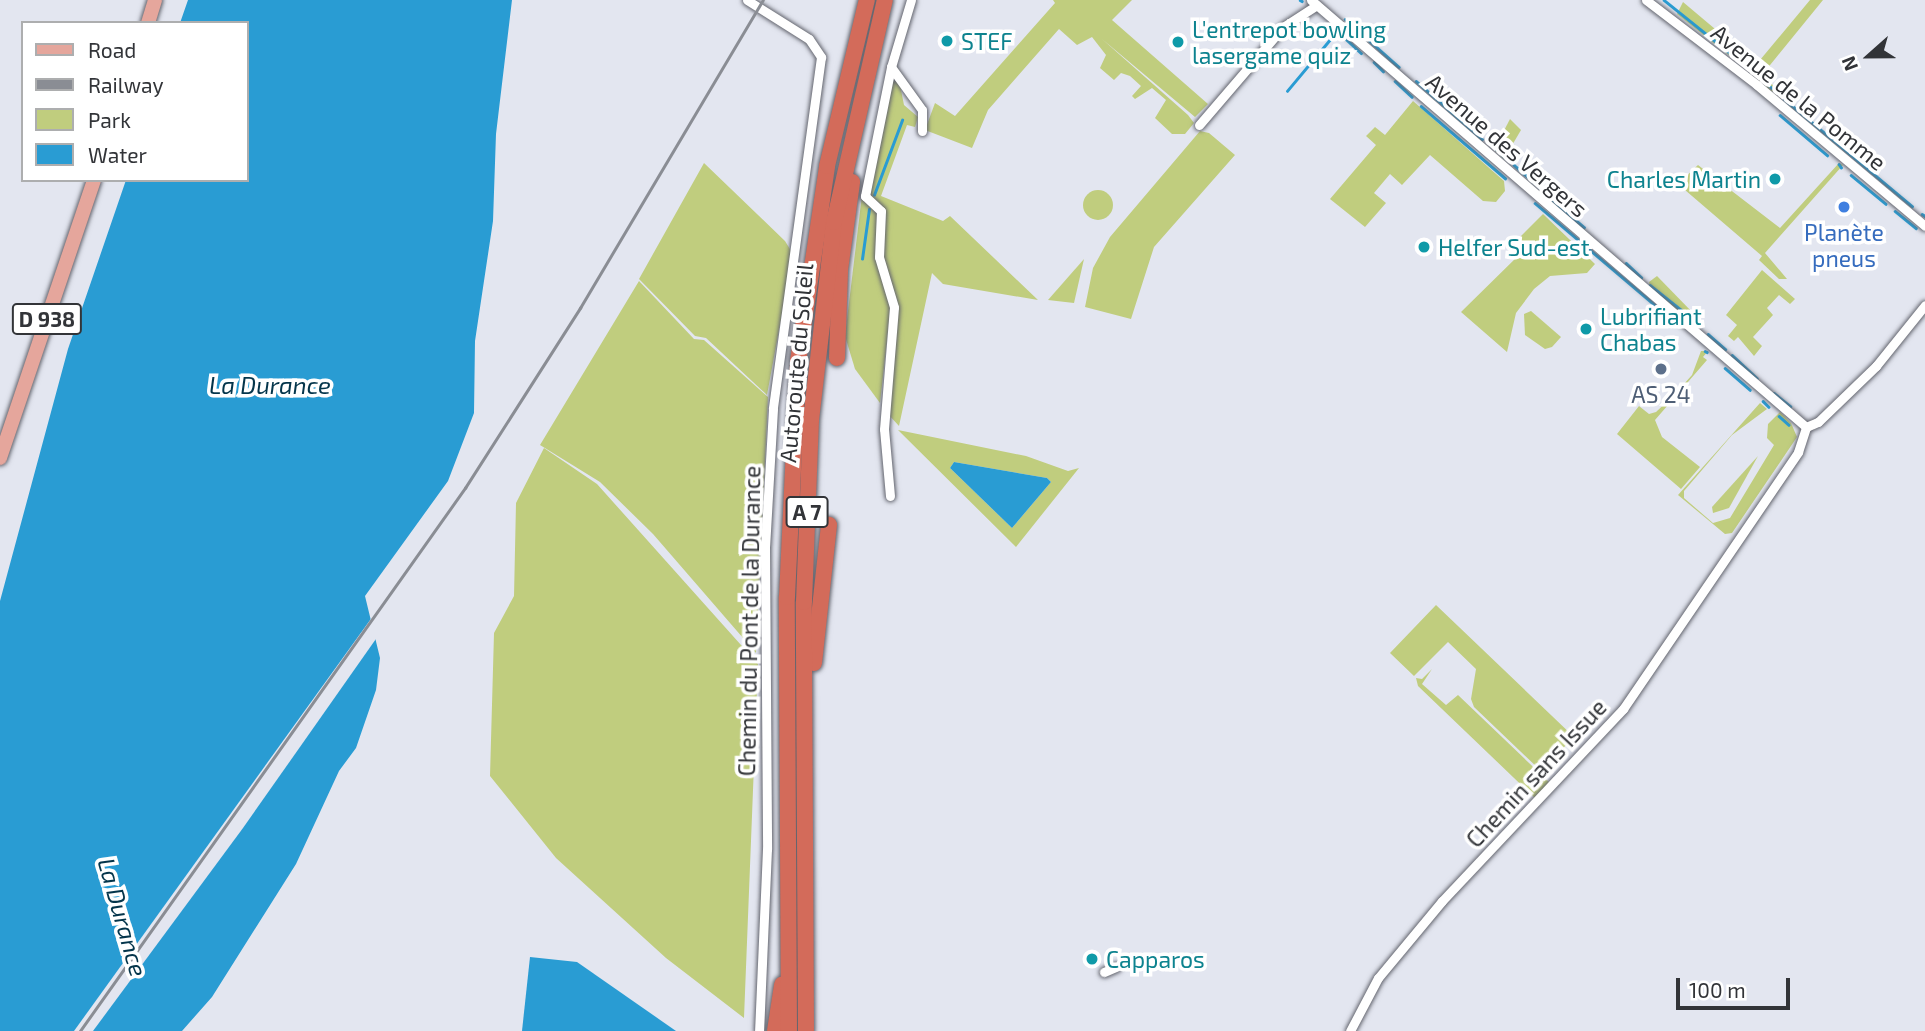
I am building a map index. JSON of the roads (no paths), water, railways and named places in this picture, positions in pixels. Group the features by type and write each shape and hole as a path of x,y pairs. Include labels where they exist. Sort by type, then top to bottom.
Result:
{"highway":[{"name":"Autoroute du Soleil","path":"789,1031 787,597 799,361 827,166 867,0"},
{"name":"Autoroute du Soleil","path":"806,1031 804,602 816,367 843,174 884,3"},
{"path":"837,358 841,258 884,3"},
{"path":"805,770 829,525"},
{"path":"775,1031 789,941"}],"main road":[{"path":"149,21 156,0"},
{"name":"D 938","path":"0,457 93,182"}],"street":[{"name":"Chemin du Pont de la Durance","path":"747,0 809,39 821,57 772,422 765,546 767,849 758,1031"},
{"path":"890,496 884,429 894,307 879,257 881,211 865,196 891,67 911,0"},
{"name":"Avenue de la Pomme","path":"1646,0 1749,78 1925,226"},
{"path":"1199,125 1283,27 1314,3"},
{"name":"Avenue des Vergers","path":"1314,3 1806,427"},
{"path":"891,67 922,110 922,131"},
{"path":"1806,427 1818,422 1876,366 1925,305"},
{"name":"Chemin sans Issue","path":"1350,1031 1378,978 1442,901 1623,709 1798,452 1806,427"},
{"path":"1104,972 1116,967"}],"water":[{"name":"La Durance","path":"188,0 512,0 496,134 493,221 475,341 474,413 448,481 365,596 380,658 376,690 356,748 339,771 296,864 212,997 182,1031 0,1031 0,601 68,349 125,182 248,182 248,21 181,21"},
{"path":"954,462 1047,478 1051,482 1012,528 950,468"},
{"path":"530,957 577,962 676,1031 522,1031"}],"waterway":[{"path":"1664,0 1740,61"},
{"path":"1345,19 1399,67"},
{"path":"1287,91 1332,37 1345,38 1361,53"},
{"path":"1374,62 1383,71"},
{"path":"1753,71 1772,88"},
{"path":"1395,81 1412,97"},
{"path":"1416,81 1482,139"},
{"path":"1784,99 1912,206"},
{"path":"1421,106 1505,178"},
{"path":"1780,115 1827,155"},
{"path":"874,195 902,120"},
{"path":"1496,149 1505,157"},
{"path":"1514,165 1540,188"},
{"path":"1851,175 1886,204"},
{"path":"1552,200 1584,227"},
{"path":"1535,203 1657,307"},
{"path":"862,259 869,209"},
{"path":"1895,211 1916,228"},
{"path":"1626,263 1641,277"},
{"path":"1650,285 1694,320"},
{"path":"1708,334 1725,349"},
{"path":"1732,355 1757,378"},
{"path":"1725,368 1750,390"},
{"path":"1774,393 1790,406"},
{"path":"1763,401 1769,407"},
{"path":"1779,416 1789,425"}],"railway":[{"path":"80,1031 465,488 580,308 763,0"}],"place":[{"name":"STEF","path":"947,41"},
{"name":"L'entrepot bowling lasergame quiz","path":"1178,42"},
{"name":"Charles Martin","path":"1775,179"},
{"name":"Planète pneus","path":"1844,207"},
{"name":"Helfer Sud-est","path":"1424,247"},
{"name":"Lubrifiant Chabas","path":"1586,329"},
{"name":"AS 24","path":"1661,369"},
{"name":"Capparos","path":"1092,959"}]}
